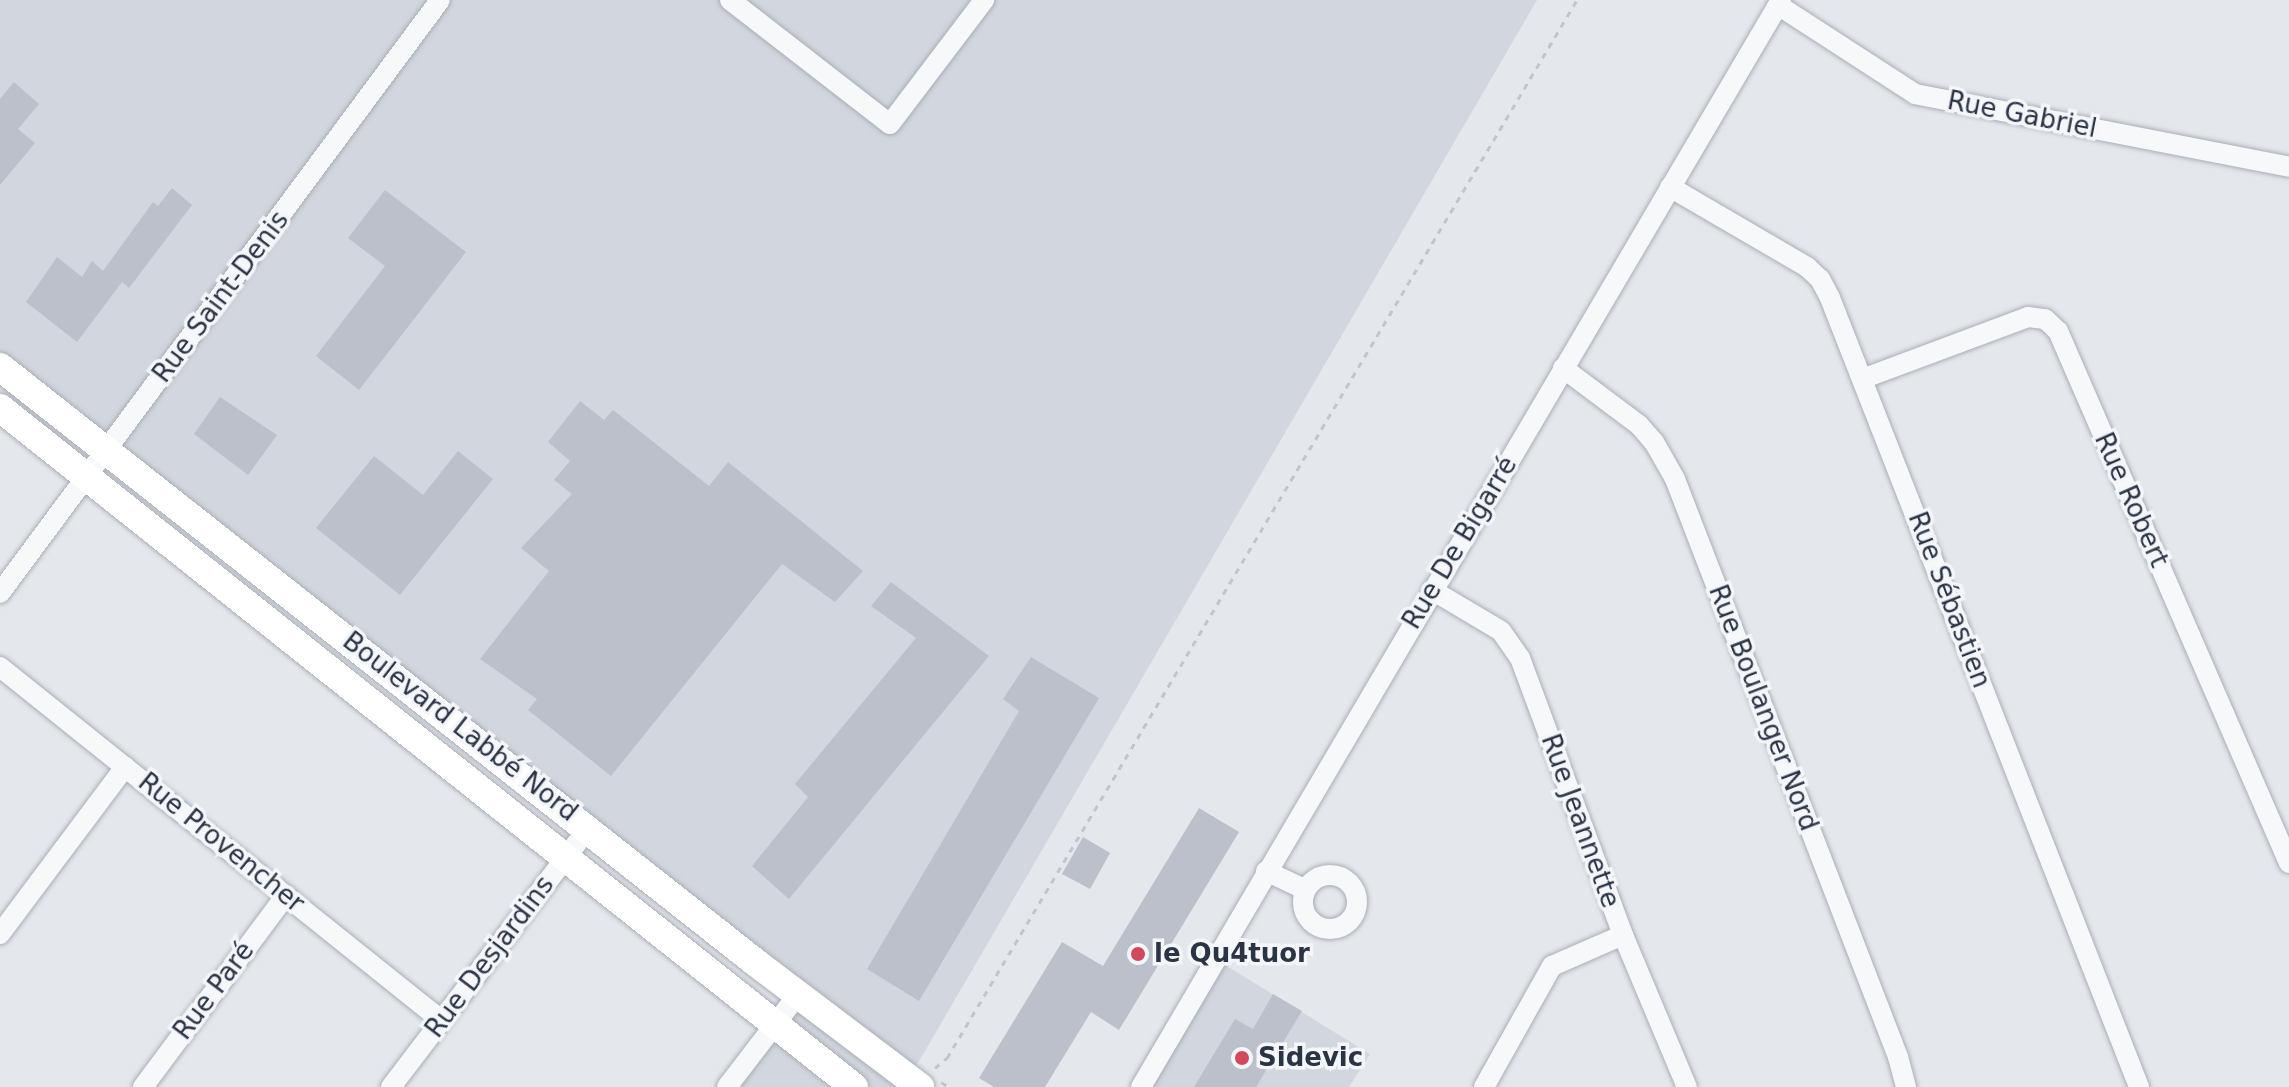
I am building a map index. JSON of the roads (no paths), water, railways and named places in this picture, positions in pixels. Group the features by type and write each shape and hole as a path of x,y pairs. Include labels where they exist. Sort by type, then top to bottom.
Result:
{"main road":[{"name":"Boulevard Labbé Nord","path":"0,367 589,827 755,962 920,1087"},
{"name":"Boulevard Labbé Nord","path":"0,408 854,1087"}],"street":[{"name":"Rue Saint-Denis","path":"0,593 440,0"},
{"path":"730,0 890,124 984,0"},
{"name":"Rue Gabriel","path":"1779,2 1915,94 2289,167"},
{"name":"Rue De Bigarré","path":"1141,1087 1779,2"},
{"name":"Rue Sébastien","path":"1670,187 1807,267 1820,279 2139,1087"},
{"name":"Rue Robert","path":"1862,379 2028,317 2045,319 2058,331 2289,863"},
{"name":"Rue Boulanger Nord","path":"1563,368 1639,425 1654,442 1675,479 1898,1057 1906,1087"},
{"name":"Rue Jeannette","path":"1432,590 1501,631 1520,658 1623,935 1687,1087"},
{"name":"Rue Provencher","path":"0,667 441,1020"},
{"path":"0,934 125,767"},
{"name":"Rue Desjardins","path":"391,1087 589,827"},
{"path":"1266,871 1306,890"},
{"name":"Rue Paré","path":"143,1087 286,895"},
{"path":"1484,1087 1552,966 1623,935"},
{"path":"727,1087 799,993"}],"place":[{"name":"le Qu4tuor","path":"1138,954"},
{"name":"Sidevic","path":"1242,1058"}]}
